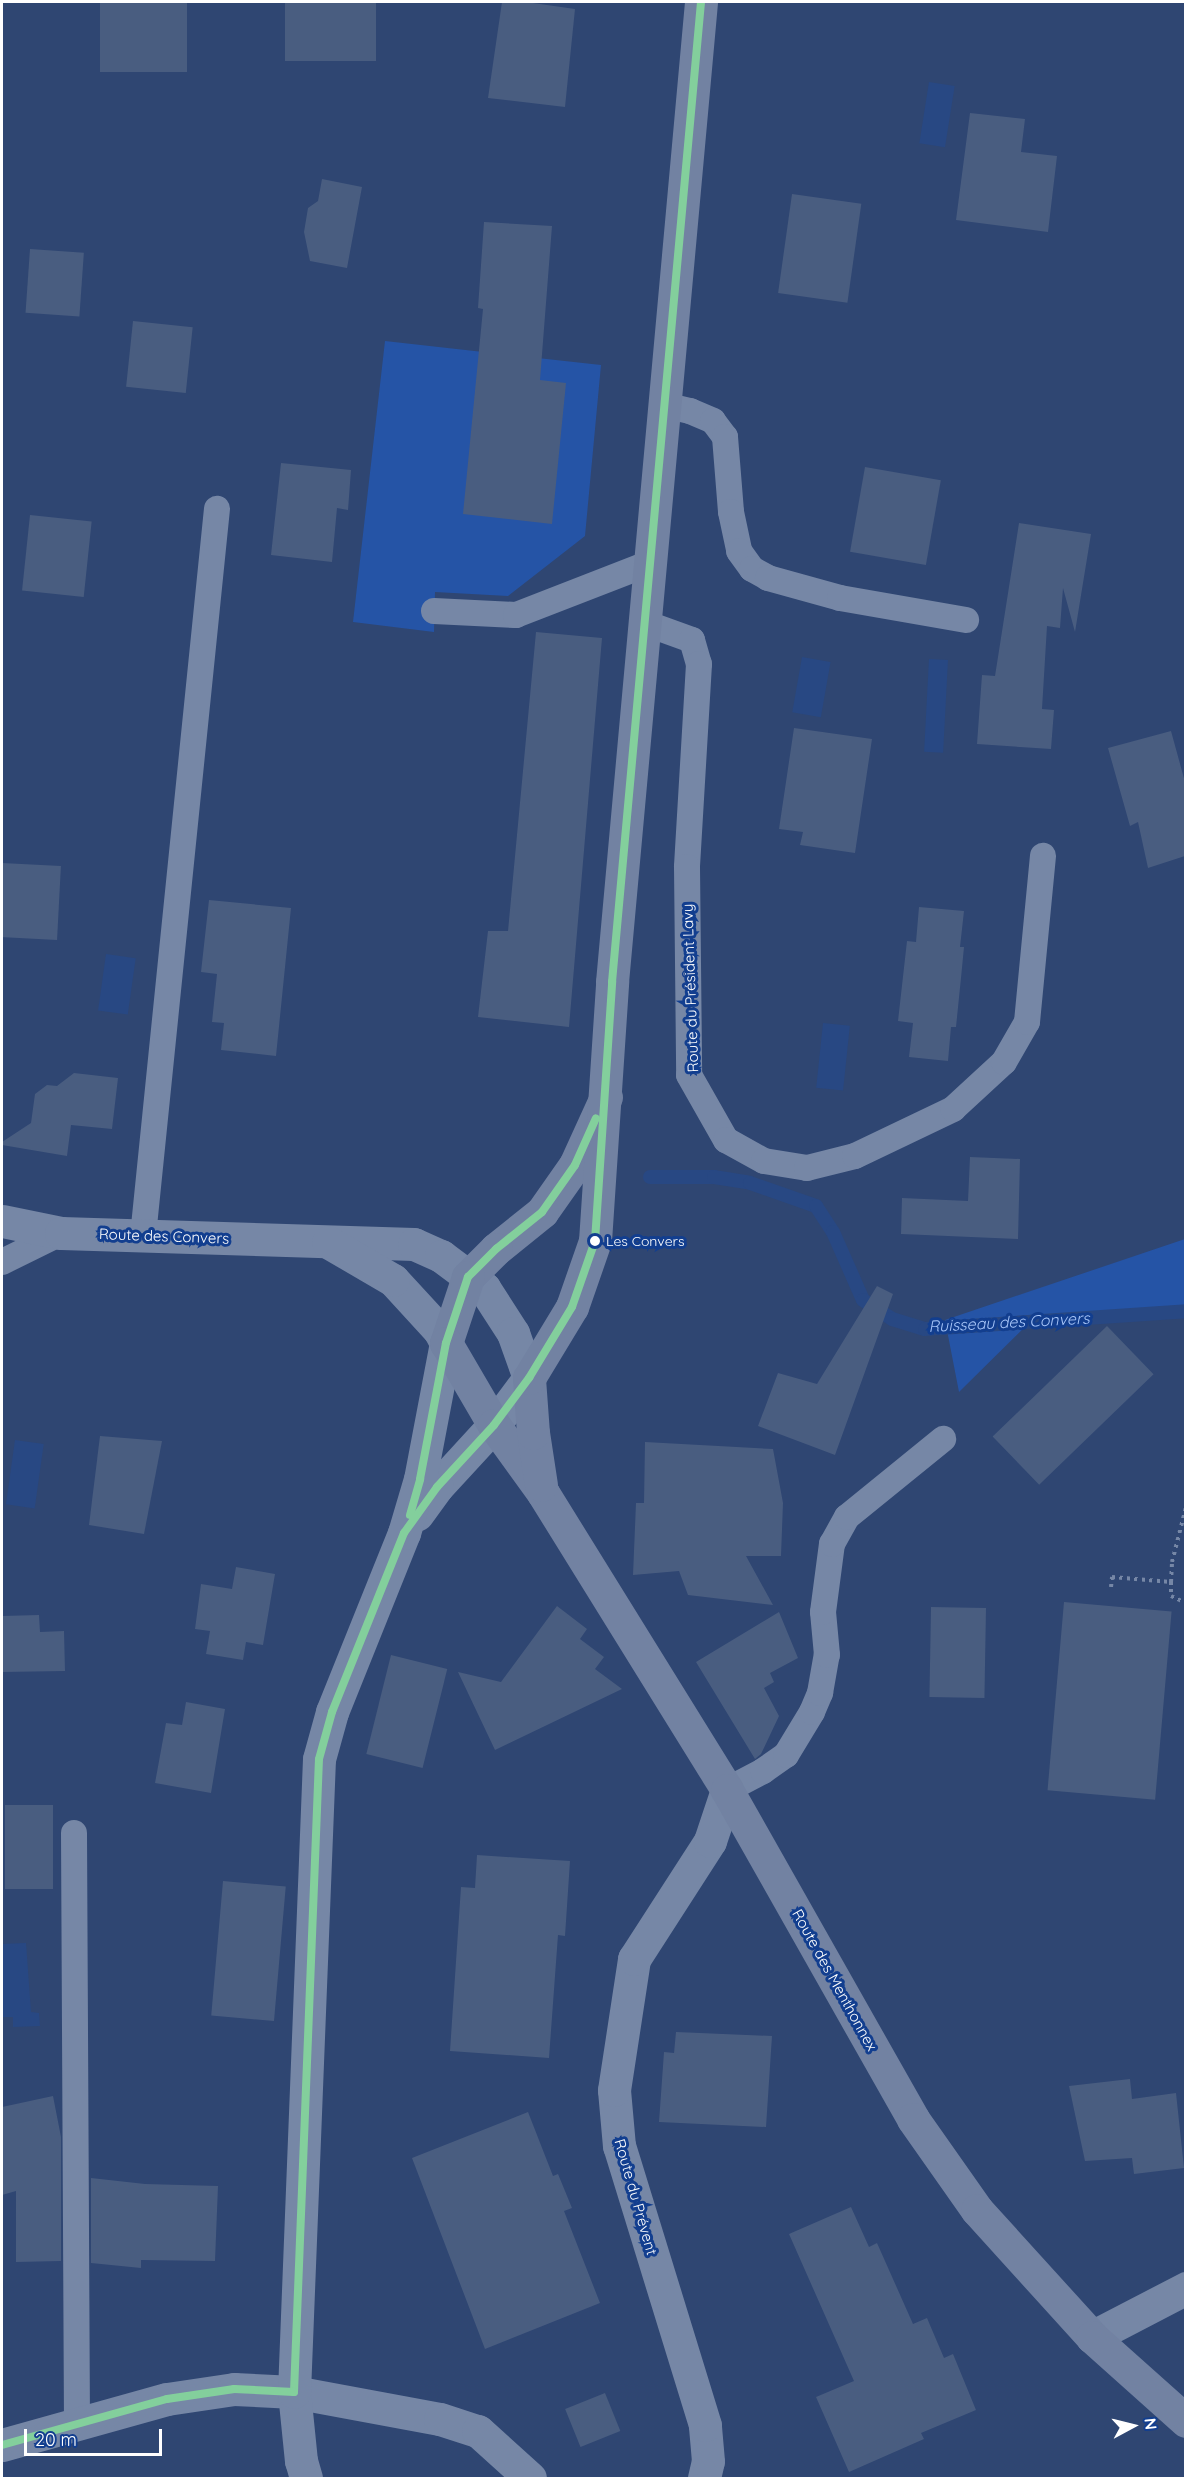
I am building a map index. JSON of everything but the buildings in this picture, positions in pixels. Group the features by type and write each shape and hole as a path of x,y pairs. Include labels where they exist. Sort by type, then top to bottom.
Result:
{"street":[{"path":"404,1533 437,1486 494,1425 529,1378 572,1307 595,1241 612,982 702,2"},
{"path":"306,2478 301,2461 294,2392 319,1760 332,1712 404,1533 420,1479 446,1343 468,1277 496,1249 542,1212 574,1165 606,1097"},
{"name":"Route des Convers","path":"2,1221 62,1233 414,1244 441,1256 484,1288 513,1333 529,1378"},
{"name":"Route des Convers","path":"327,1242 393,1280 439,1330 446,1343"},
{"name":"Route des Menthonnex","path":"446,1343 494,1425 543,1492 727,1790 913,2120 977,2210 1092,2337 1185,2421"},
{"name":"Route des Menthonnex","path":"529,1378 533,1433 543,1492"},
{"name":"Route du Prévent","path":"704,2478 708,2461 705,2425 619,2146 614,2090 634,1959 710,1841 727,1790"},
{"path":"1092,2337 1185,2288"},
{"path":"2,2445 167,2399 234,2389 294,2392 440,2419 478,2431 530,2478"}],"lane":[{"path":"664,405 690,411 713,421 725,437 731,512 739,551 752,569 768,579 840,598 966,620"},
{"path":"143,1236 217,509"},
{"path":"434,611 516,615 650,563"},
{"name":"Route du Président Lavy","path":"645,623 692,640 699,664 687,867 689,1075 726,1140 764,1161 807,1168 855,1156 953,1109 1004,1062 1027,1022 1043,856"},
{"path":"2,1262 62,1233"},
{"path":"727,1790 763,1771 786,1755 812,1712 820,1693 827,1655 823,1612 832,1544 847,1517 943,1439"},
{"path":"74,1833 77,2425"}],"path":[{"path":"1185,1507 1172,1562 1171,1582 1172,1596 1185,1603"},
{"path":"1112,1587 1112,1577 1171,1582"},
{"path":"1185,1691 1185,1708"}],"shaded area":[{"path":"929,82 955,86 945,147 919,143"},
{"path":"385,341 601,365 585,536 508,596 435,592 434,632 353,622"},
{"path":"802,657 831,662 821,717 792,712"},
{"path":"929,659 948,660 943,753 924,752"},
{"path":"106,954 136,958 128,1015 98,1010"},
{"path":"823,1023 850,1026 843,1090 816,1088"},
{"path":"1185,1239 1185,1316 1109,1315 1031,1321 959,1392 945,1320"},
{"path":"15,1440 44,1444 35,1508 6,1504"},
{"path":"26,1943 31,2012 39,2013 40,2026 13,2027 13,2017 2,2017 2,1944"}],"waterway":[{"name":"Ruisseau des Convers","path":"650,1177 714,1177 750,1183 816,1206 833,1232 863,1300 892,1319 925,1329 1186,1311"}],"transit line":[{"path":"294,2392 319,1759 332,1712 404,1533 437,1487 494,1425 529,1378 572,1307 595,1241 612,982 701,2"},
{"path":"410,1515 420,1479 446,1343 468,1277 496,1249 542,1212 575,1165 596,1118"},
{"path":"2,2445 167,2399 234,2389 294,2392"}],"place":[{"name":"Les Convers","path":"595,1241"}]}
